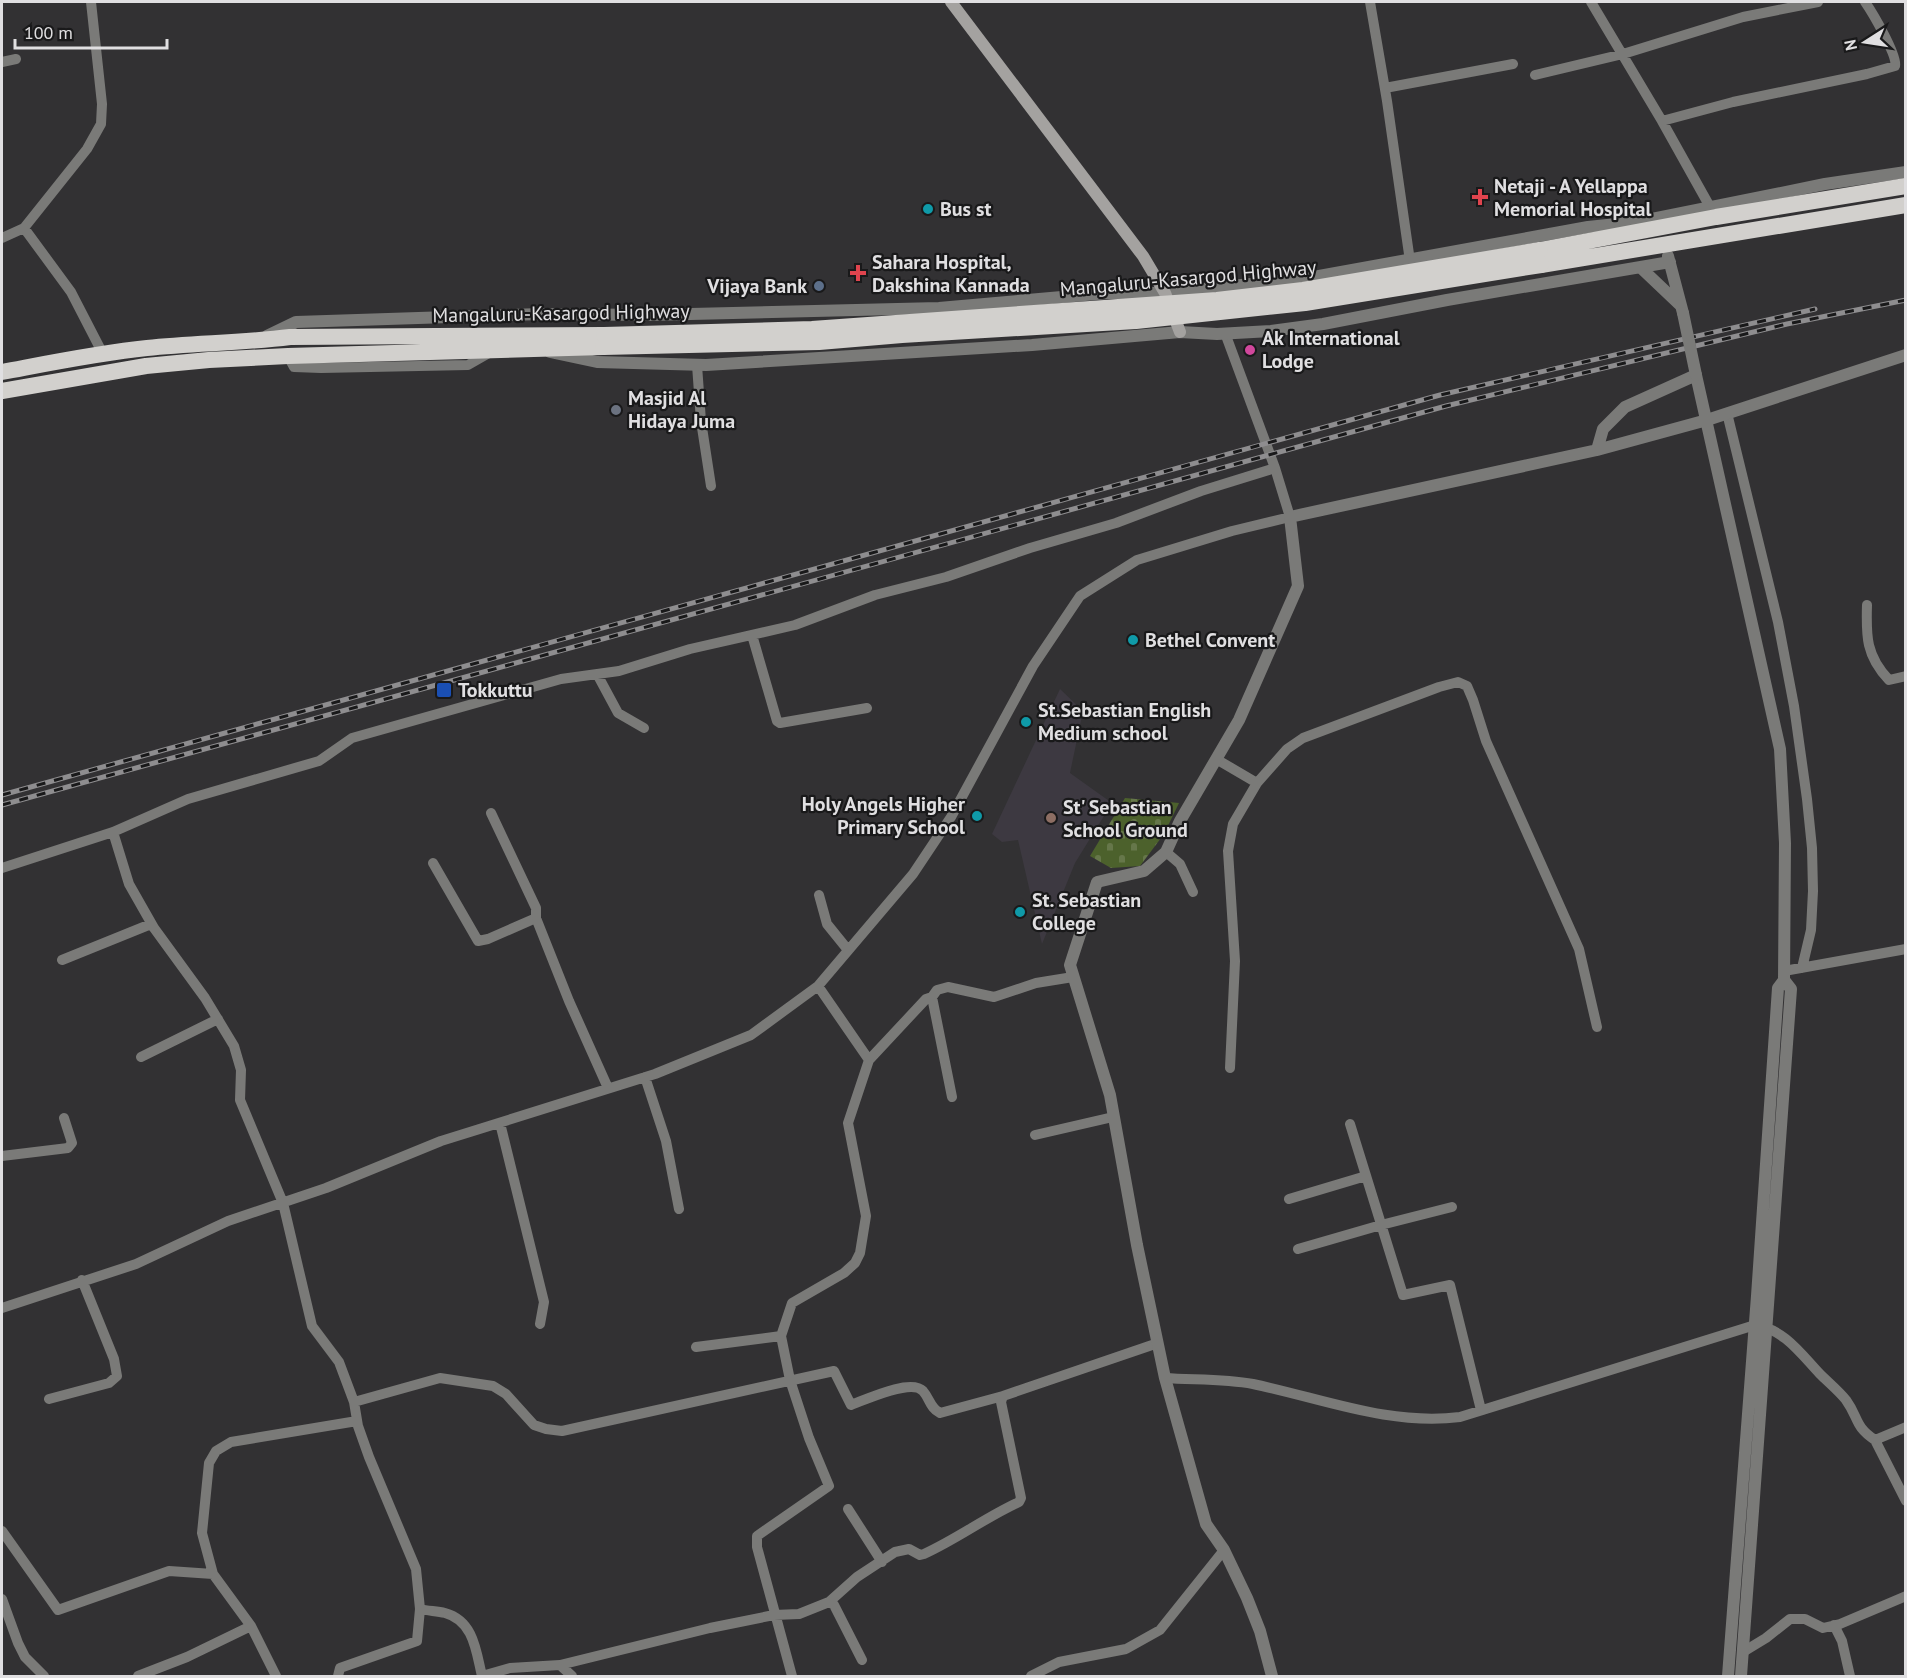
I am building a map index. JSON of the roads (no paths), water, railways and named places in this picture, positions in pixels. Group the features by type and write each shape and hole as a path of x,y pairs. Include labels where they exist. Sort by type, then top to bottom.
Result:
{"highway":[{"name":"Mangaluru-Kasargod Highway","path":"1662,237 1713,212 1905,186"},
{"name":"Mangaluru-Kasargod Highway","path":"2,372 145,348 290,337 819,342 1136,321 1305,303 1540,257 1662,237 1905,205"},
{"name":"Mangaluru-Kasargod Highway","path":"2,391 146,366 288,356 543,349 603,341"}],"main road":[{"path":"951,2 1143,256 1165,293 1180,332"}],"street":[{"path":"2,238 24,228 87,149 101,124 102,104 91,2"},
{"path":"1370,2 1410,261"},
{"path":"1591,2 1713,212"},
{"path":"1535,75 1623,54 1743,17 1818,2"},
{"path":"1662,121 1733,102 1895,66 1896,61 1890,47 1865,2"},
{"path":"2,62 16,59"},
{"path":"1385,88 1513,64"},
{"path":"256,341 296,322 542,314 649,315 939,308 1107,293 1165,293 1308,278 1526,238 1713,212 1905,172"},
{"path":"1636,222 1662,237 1670,262 1780,749 1785,843 1784,976 1791,989 1728,1677"},
{"path":"24,228 71,292 103,354"},
{"path":"543,349 562,356 597,362 697,365 1032,345 1180,332 1270,332 1670,262"},
{"path":"1640,267 1682,310"},
{"path":"1225,333 1275,468 1290,517 1298,586 1239,720 1180,821 1166,852 1144,872 1097,882 1070,965 1110,1095 1158,1343 1206,1524 1224,1550 1260,1631 1272,1677"},
{"path":"2,1308 136,1264 228,1221 326,1188 441,1141 645,1077 752,1035 818,986 920,865 951,817 1033,666 1080,596 1137,560 1232,531 1290,517 1597,450 1707,420 1905,356"},
{"path":"697,365 701,421 711,486"},
{"path":"1597,450 1603,429 1625,407 1696,375"},
{"path":"1727,413 1778,622 1794,706 1807,799 1812,848 1813,900 1811,930 1802,968"},
{"path":"2,868 113,832 188,799 319,760 352,738 561,679 619,671 690,649 795,625 875,595 946,578 1030,548 1116,523 1201,491 1275,468"},
{"path":"1867,605 1866,636 1876,667 1889,680 1905,676"},
{"path":"752,635 777,722 867,708"},
{"path":"597,674 618,713 644,728"},
{"path":"1230,1068 1235,961 1228,851 1233,824 1257,783 1287,749 1303,738 1458,682 1467,686 1486,741 1579,949 1597,1027"},
{"path":"1216,759 1257,783"},
{"path":"491,813 536,908 536,918 569,1001 608,1088"},
{"path":"113,832 129,884 151,924 205,998 234,1046 241,1070 240,1100 283,1203 312,1326 339,1362 354,1402 357,1421 369,1457 416,1569 420,1609 417,1641 340,1668 338,1677"},
{"path":"1166,852 1180,864 1193,892"},
{"path":"433,863 478,940 488,939 536,918"},
{"path":"819,895 827,924 848,950"},
{"path":"62,960 151,924"},
{"path":"1784,976 1802,968 1905,949"},
{"path":"792,1677 757,1547 757,1536 829,1486 809,1438 790,1380 781,1336 792,1303 844,1273 855,1263 860,1253 866,1216 848,1123 868,1060 937,990 948,987 994,997 1036,983 1073,977"},
{"path":"818,986 868,1060"},
{"path":"932,997 952,1097"},
{"path":"141,1058 218,1019"},
{"path":"645,1077 666,1141 679,1209"},
{"path":"1035,1135 1113,1117"},
{"path":"2,1156 69,1148 72,1143 64,1118"},
{"path":"500,1122 544,1302 540,1324"},
{"path":"1350,1124 1402,1295 1450,1285 1480,1410"},
{"path":"1289,1199 1366,1176"},
{"path":"1298,1249 1381,1224 1452,1207"},
{"path":"50,1399 109,1383 117,1376 114,1359 82,1280"},
{"path":"1741,1677 1761,1325"},
{"path":"1166,1378 1250,1384 1377,1414 1440,1419 1460,1417 1761,1325 1797,1347 1846,1401 1862,1431 1875,1440 1905,1501"},
{"path":"696,1347 781,1336"},
{"path":"354,1402 440,1378 493,1386 506,1394 534,1425 562,1431 834,1371 851,1405 896,1389 918,1388 922,1390 932,1407 940,1413 1003,1396 1158,1343"},
{"path":"420,1609 447,1613 467,1626 474,1643 482,1677 510,1668 560,1665 710,1628 774,1615 799,1614 829,1602 850,1582 895,1552 905,1549 924,1554 955,1539 1020,1500 1001,1402 1003,1396"},
{"path":"276,1677 251,1626 213,1574 202,1533 210,1463 216,1452 231,1442 357,1421"},
{"path":"1875,1440 1905,1426"},
{"path":"848,1509 882,1562"},
{"path":"2,1532 58,1610 170,1571 213,1574"},
{"path":"1031,1677 1059,1662 1126,1649 1160,1630 1224,1550"},
{"path":"1743,1652 1790,1619 1805,1619 1823,1628 1905,1596"},
{"path":"2,1599 25,1657 44,1677"},
{"path":"829,1602 834,1605 862,1660"},
{"path":"1834,1625 1842,1641 1850,1677"},
{"path":"138,1677 187,1657 251,1626"},
{"path":"560,1665 572,1677"}],"railway":[{"path":"2,805 1446,406 1787,324 1906,300"},
{"path":"2,795 1440,395 1815,309"}],"place":[{"name":"Netaji - A Yellappa Memorial Hospital","path":"1480,197"},
{"name":"Bus st","path":"928,209"},
{"name":"Sahara Hospital, Dakshina Kannada","path":"858,273"},
{"name":"Vijaya Bank","path":"819,286"},
{"name":"Ak International Lodge","path":"1250,350"},
{"name":"Masjid Al Hidaya Juma","path":"616,410"},
{"name":"Bethel Convent","path":"1133,640"},
{"name":"Tokkuttu","path":"444,690"},
{"name":"St.Sebastian English Medium school","path":"1026,722"},
{"name":"Holy Angels Higher Primary School","path":"977,816"},
{"name":"St' Sebastian School Ground","path":"1051,818"},
{"name":"St. Sebastian College","path":"1020,912"}]}
